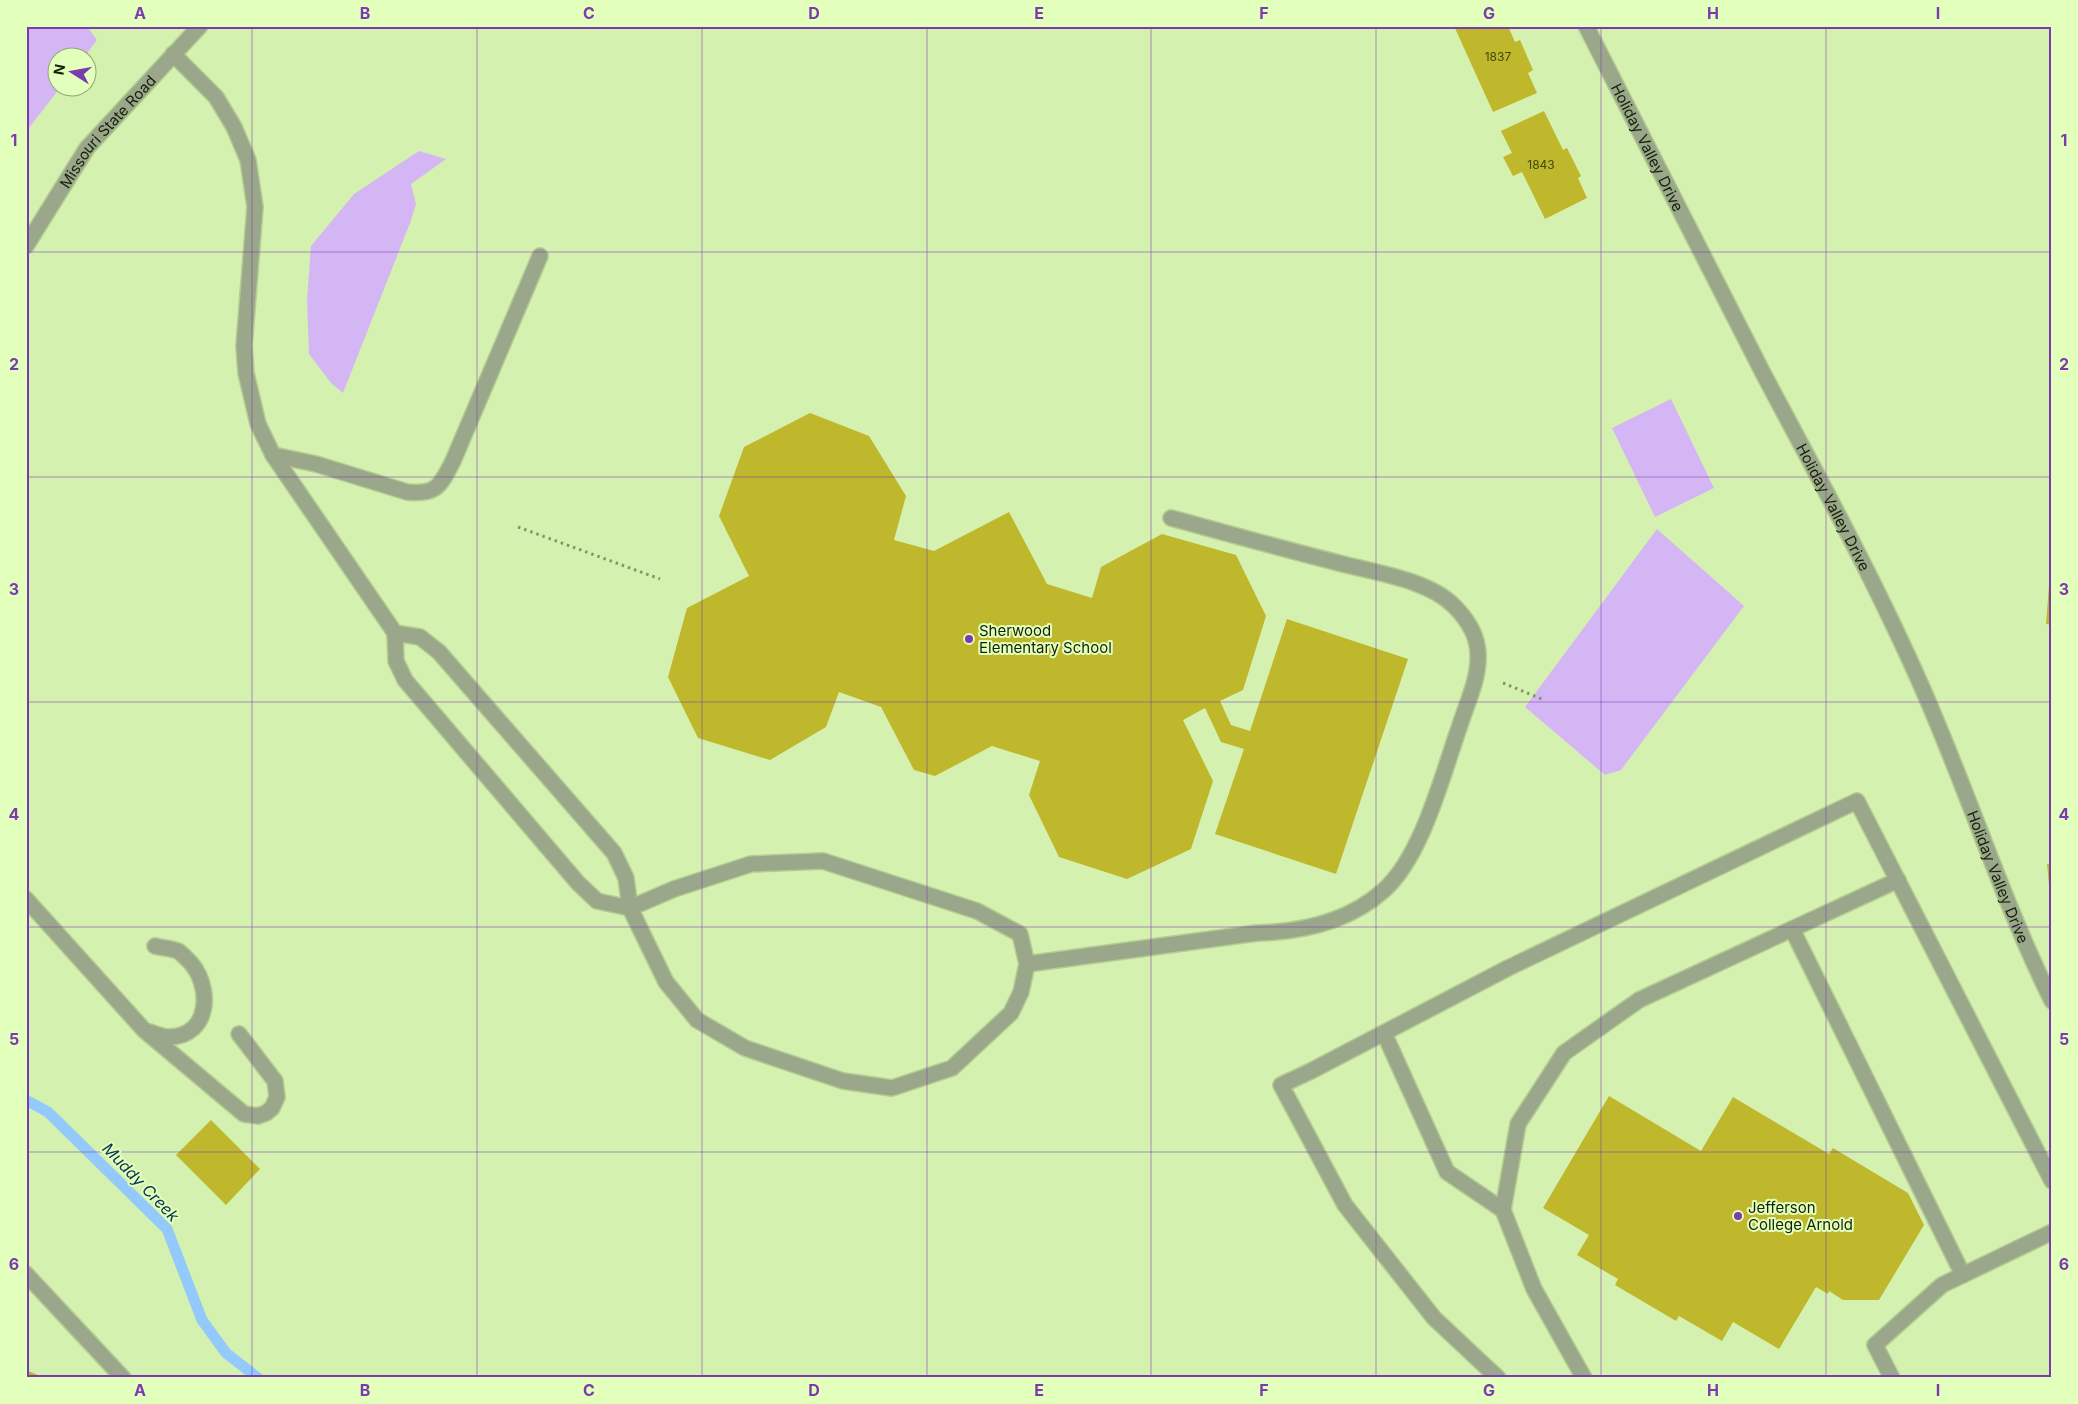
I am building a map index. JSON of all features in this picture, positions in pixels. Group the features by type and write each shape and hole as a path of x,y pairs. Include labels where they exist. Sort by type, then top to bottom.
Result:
{"street":[{"name":"Missouri State Road","path":"26,246 88,148 200,26"},
{"name":"Holiday Valley Drive","path":"1586,26 1763,373 1871,576 1914,669 1999,879 2052,1001"},
{"path":"173,54 216,97 234,127 248,160 255,207 245,322 246,373 258,424 273,455 395,634 396,661 405,680 578,883 596,901 630,908 674,889 751,864 823,861 977,910 1020,934 1027,964 1021,992 1011,1013 952,1068 892,1088 853,1082 794,1065 745,1048 697,1020 666,982 630,908 626,878 614,853 439,652 420,637 395,634"},
{"path":"273,455 316,464 407,492 422,494 434,491 443,482 453,461 540,256"},
{"path":"1027,964 1257,933 1279,933 1332,921 1358,909 1384,890 1404,866 1418,839 1430,811 1477,672 1478,655 1475,636 1467,620 1453,605 1437,593 1397,578 1171,518"},
{"path":"1498,1378 1434,1318 1345,1205 1281,1085 1508,968 1857,801 2052,1180"},
{"path":"1584,1378 1534,1289 1503,1210 1518,1124 1564,1053 1639,1000 1898,880"},
{"path":"26,899 144,1030 244,1114 258,1116 266,1114 272,1108 277,1097 275,1081 239,1034"},
{"path":"1792,929 1963,1275"},
{"path":"144,1030 167,1037 179,1036 190,1030 199,1019 205,1004 204,990 195,966 179,951 155,946"},
{"path":"1384,1033 1447,1172 1503,1210"},
{"path":"1892,1378 1875,1345 1942,1285 2052,1232"},
{"path":"26,1274 123,1378"}],"path":[{"path":"518,527 660,579"},
{"path":"1499,681 1544,700"}],"shaded area":[{"path":"26,26 87,26 97,40 91,48 48,48 48,98 52,98 28,129 26,127"},
{"path":"419,151 446,159 411,184 416,204 410,223 343,393 331,383 309,354 307,300 311,246 354,194"},
{"path":"1671,399 1714,488 1655,517 1612,428"},
{"path":"1657,529 1744,606 1621,770 1605,775 1525,707"}],"building":[{"path":"1454,26 1508,26 1515,42 1520,40 1533,70 1528,73 1537,93 1493,112"},
{"path":"1544,111 1563,150 1567,148 1581,176 1578,178 1587,198 1545,219 1522,172 1513,176 1503,157 1512,153 1501,131"},
{"name":"Sherwood Elementary School","path":"810,413 869,436 906,496 894,540 934,551 1009,512 1047,584 1092,598 1101,567 1162,534 1236,555 1266,616 1243,690 1220,701 1231,725 1250,731 1287,619 1408,659 1336,874 1215,834 1244,749 1221,742 1205,708 1183,720 1213,781 1191,849 1127,879 1059,857 1029,795 1040,761 992,746 935,776 914,770 881,707 839,692 826,727 770,760 698,738 668,677 687,608 749,576 719,516 744,447"},
{"path":"2050,572 2052,572 2052,625 2046,624"},
{"path":"2047,864 2052,864 2052,896 2050,896"},
{"name":"Jefferson College Arnold","path":"1609,1096 1701,1151 1733,1097 1829,1154 1833,1148 1908,1193 1924,1225 1879,1300 1843,1300 1829,1291 1828,1294 1816,1287 1779,1349 1733,1322 1722,1341 1679,1316 1676,1321 1615,1285 1618,1279 1577,1255 1589,1235 1543,1208"},
{"path":"211,1120 260,1169 226,1205 176,1155"},
{"path":"26,1370 45,1378 26,1378"}],"waterway":[{"name":"Muddy Creek","path":"26,1100 48,1112 167,1229 202,1320 226,1353 258,1378"}],"place":[{"name":"Sherwood Elementary School","path":"969,639"},
{"name":"Jefferson College Arnold","path":"1738,1216"}]}
